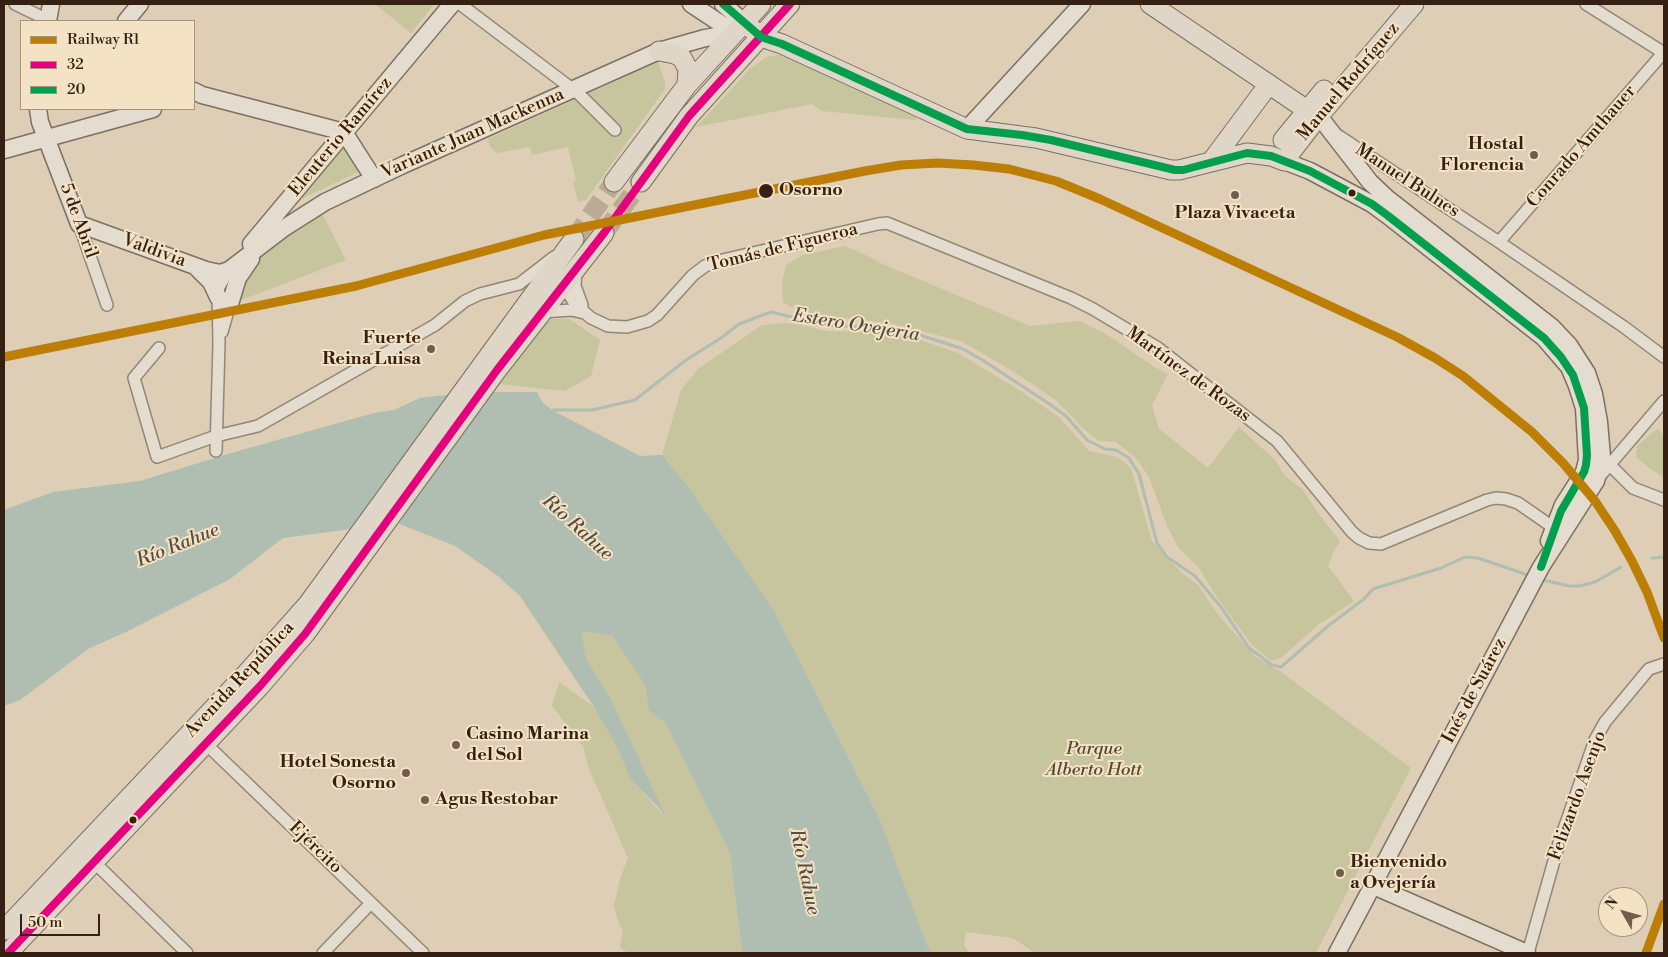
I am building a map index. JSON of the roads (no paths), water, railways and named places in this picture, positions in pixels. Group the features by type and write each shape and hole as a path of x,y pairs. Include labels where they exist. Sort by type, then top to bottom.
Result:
{"main road":[{"path":"127,20 140,4"},
{"name":"Eleuterio Ramírez","path":"229,270 452,4"},
{"path":"691,4 967,130 1022,135 1043,139 1172,170 1183,170 1247,153"},
{"path":"723,4 740,28"},
{"path":"614,182 687,85 761,4"},
{"path":"641,182 689,116 790,4"},
{"path":"967,130 1082,4"},
{"name":"Manuel Bulnes","path":"1150,4 1306,109 1332,131"},
{"name":"Manuel Rodríguez","path":"1277,158 1306,109 1398,4"},
{"name":"Manuel Rodríguez","path":"1306,109 1414,4"},
{"name":"Variante Juan Mackenna","path":"229,270 271,238 325,202 571,89 659,51 740,28"},
{"path":"659,51 675,54 682,58 688,68 687,85"},
{"path":"1211,162 1269,84"},
{"path":"197,95 344,132 374,179"},
{"path":"1277,158 1247,153 1238,148 1236,141 1249,119 1265,107 1306,109"},
{"path":"4,150 149,110"},
{"path":"20,145 39,115"},
{"name":"5 de Abril","path":"39,115 80,224"},
{"name":"Inés de Suárez","path":"1332,131 1370,182 1500,295 1544,338 1561,357 1573,376 1584,408 1586,465 1584,472 1563,505 1541,567"},
{"name":"Inés de Suárez","path":"1277,158 1310,171 1372,204 1500,295 1561,335 1576,354 1587,373 1596,400 1602,456 1596,481 1541,567 1410,814 1398,850 1376,885 1364,914 1341,946"},
{"path":"212,272 222,268 282,199 301,186"},
{"name":"Valdivia","path":"80,224 212,272 220,273 229,270"},
{"name":"Avenida República","path":"4,930 89,838 198,726 308,604 347,565 604,233"},
{"path":"192,265 205,275 224,301 254,254 271,238"},
{"name":"Avenida República","path":"8,953 260,686 299,642 347,565 468,385 571,242"},
{"path":"1376,885 1527,953"}],"street":[{"path":"15,4 49,17"},
{"path":"460,4 579,94 615,130"},
{"path":"1586,4 1664,52"},
{"name":"Conrado Amthauer","path":"1499,242 1664,52"},
{"name":"Manuel Bulnes","path":"1332,131 1624,327 1664,357"},
{"name":"5 de Abril","path":"80,224 107,305"},
{"name":"Tomás de Figueroa","path":"571,242 558,267 563,285 575,304 585,314 598,322 616,328 638,326 657,315 693,275 705,266 737,256 878,224 887,224"},
{"name":"Martínez de Rozas","path":"887,224 1071,298 1094,309 1158,348 1277,442 1352,532 1369,543 1381,544 1496,498 1518,503 1554,528"},
{"path":"159,348 134,378 157,457 216,436 258,426 435,325 465,301 480,294 519,284 571,242"},
{"path":"577,267 575,286 585,314"},
{"path":"216,451 219,343 229,270"},
{"path":"512,287 534,294 541,305 542,313"},
{"name":"Tomás de Figueroa","path":"542,313 572,310 585,314"},
{"path":"1596,481 1664,401"},
{"path":"1609,464 1633,488 1664,500"},
{"name":"Felizardo Asenjo","path":"1527,953 1559,843 1595,740 1605,722 1650,669 1664,664"},
{"name":"Ejército","path":"205,743 424,953"},
{"path":"89,838 94,862 187,953"},
{"path":"323,953 372,903"}],"water":[{"name":"Río Rahue","path":"472,392 537,392 543,403 552,410 640,456 662,455 690,489 775,612 880,820 927,945 932,953 742,953 730,854 666,723 649,711 645,685 612,636 581,631 586,658 612,701 668,821 660,809 630,779 618,749 594,707 520,596 498,576 455,546 397,523 283,538 230,579 128,631 88,649 20,700 4,706 4,510 53,492 140,481 374,413 394,410 420,398"}],"waterway":[{"name":"Estero Ovejeria","path":"553,410 592,410 635,400 686,360 739,324 771,312 824,325 864,327 914,333 963,349 984,361 1066,416 1087,440 1105,449 1116,450 1129,458 1139,474 1157,543 1167,557 1195,576 1221,607 1249,648 1272,665 1281,667 1328,626 1364,599 1373,589 1441,568 1465,557 1478,558 1531,576"},
{"name":"Estero Ovejeria","path":"1652,558 1664,557"},
{"name":"Estero Ovejeria","path":"1539,579 1569,586 1580,586 1595,582 1621,567"}],"tunnel":[{"path":"574,239 614,182"},
{"path":"604,233 641,182"}],"rail line":[{"name":"R1","path":"4,357 356,286 544,235 865,171 901,165 937,163 1009,169 1056,181 1100,199 1397,337 1463,376 1532,432 1563,463 1595,501 1632,561 1647,592 1664,638"},
{"name":"R1","path":"1646,953 1664,904"}],"place":[{"name":"Hostal Florencia","path":"1534,155"},
{"name":"Osorno","path":"766,191"},
{"name":"Plaza Vivaceta","path":"1235,195"},
{"name":"Fuerte Reina Luisa","path":"431,349"},
{"name":"Casino Marina del Sol","path":"456,745"},
{"name":"Hotel Sonesta Osorno","path":"406,773"},
{"name":"Agus Restobar","path":"425,800"},
{"name":"Bienvenido a Ovejería","path":"1340,873"}],"park label":[{"name":"Parque Alberto Hott","path":"1094,760"}]}
